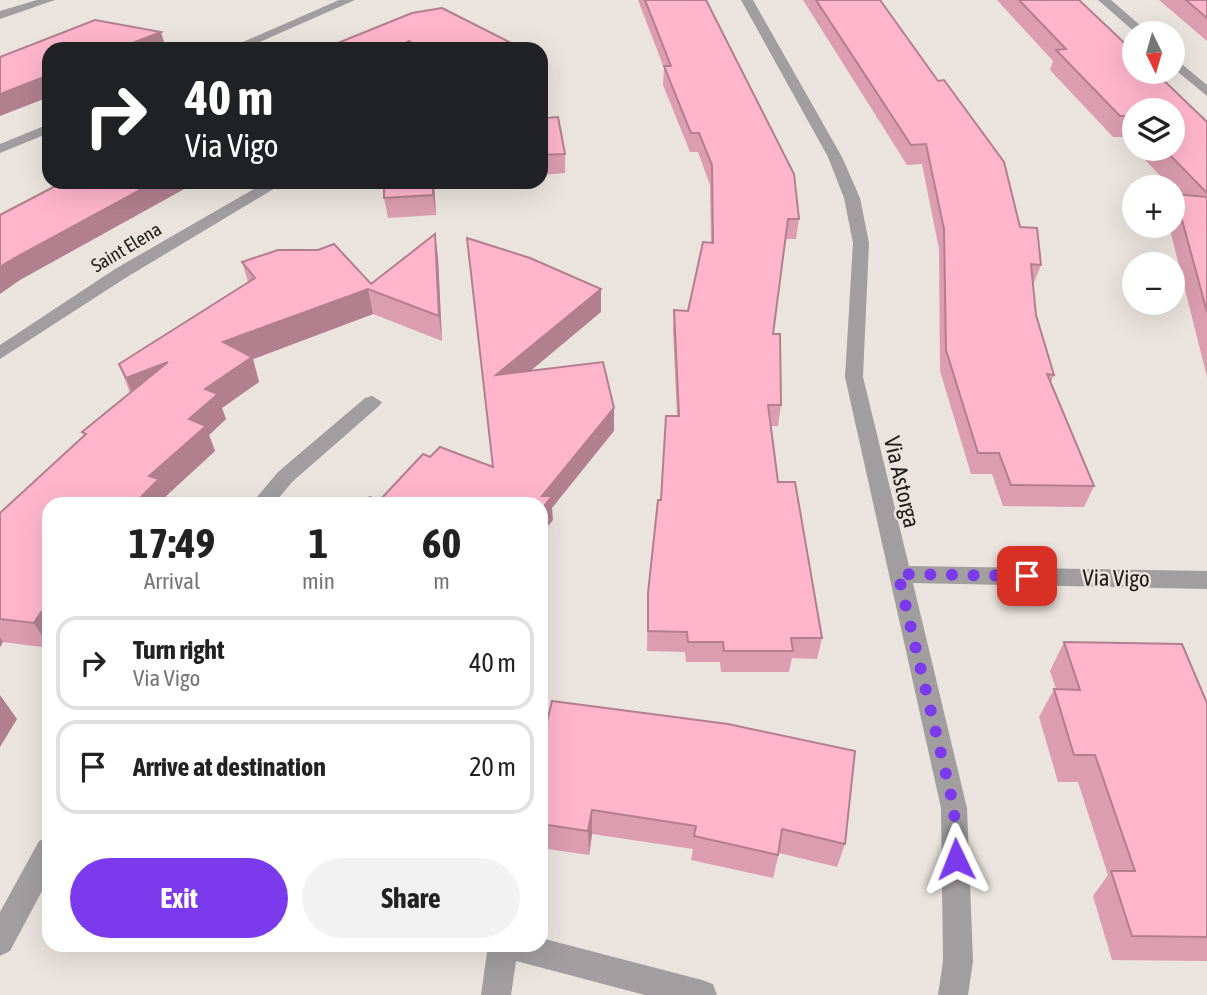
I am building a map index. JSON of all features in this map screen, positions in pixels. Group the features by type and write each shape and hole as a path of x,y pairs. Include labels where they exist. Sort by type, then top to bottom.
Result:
{"street":[{"path":"0,15 49,0"},
{"path":"250,42 349,0"},
{"name":"Via Astorga","path":"747,0 835,157 852,198 861,243 854,377 954,808 958,961 953,995"},
{"path":"1104,0 1129,21"},
{"path":"1185,72 1207,92"},
{"path":"0,149 42,131"},
{"name":"Saint Elena","path":"0,353 121,273 265,189"},
{"path":"268,497 285,477 372,402"},
{"name":"Via Vigo","path":"898,574 1207,580"},
{"path":"0,941 42,868"},
{"path":"496,995 501,952"},
{"path":"539,952 702,995"}],"building":[{"path":"645,0 706,0 794,174 799,219 788,219 773,334 780,334 781,405 768,405 778,482 795,482 822,638 791,638 793,651 724,651 723,642 688,642 687,632 648,631 648,593 658,500 661,500 666,416 679,416 674,310 688,311 703,242 713,243 712,165 699,133 691,133 664,66 671,66"},
{"path":"816,0 880,0 938,81 944,80 1004,162 1020,227 1037,228 1041,265 1031,264 1036,315 1054,375 1047,374 1094,486 1011,485 999,453 978,453 946,350 944,229 926,144 911,145"},
{"path":"1019,0 1079,0 1122,41 1122,84 1167,84 1182,98 1122,98 1120,116 1056,50 1066,49"},
{"path":"1186,0 1207,0 1207,18"},
{"path":"442,8 509,42 340,42 412,13"},
{"path":"95,20 161,32 135,42 42,42 42,78 0,94 0,57"},
{"path":"1185,101 1207,122 1207,193 1176,161 1185,161"},
{"path":"558,117 565,154 548,155 548,118"},
{"path":"50,189 142,189 0,267 0,215"},
{"path":"384,189 433,189 433,195 384,198"},
{"path":"1185,195 1207,197 1207,312 1185,231"},
{"path":"435,234 439,316 368,289 223,342 252,357 205,389 218,394 189,419 206,426 149,476 159,479 141,497 42,497 42,612 34,623 0,619 0,513 86,434 82,432 168,362 126,378 119,364 255,278 242,262 278,250 318,250 334,244 371,284"},
{"path":"467,238 530,258 601,289 496,375 603,362 614,408 542,496 552,496 548,501 548,497 383,497 423,454 430,457 440,447 493,467"},
{"path":"1064,642 1182,644 1207,703 1207,937 1132,936 1111,871 1135,871 1095,755 1074,755 1054,689 1080,690"},
{"path":"552,701 728,724 855,751 845,844 782,829 778,855 694,836 696,826 592,810 588,831 548,825 548,718"}],"route":[{"path":"956,859 954,808 898,574 1027,576"}]}
